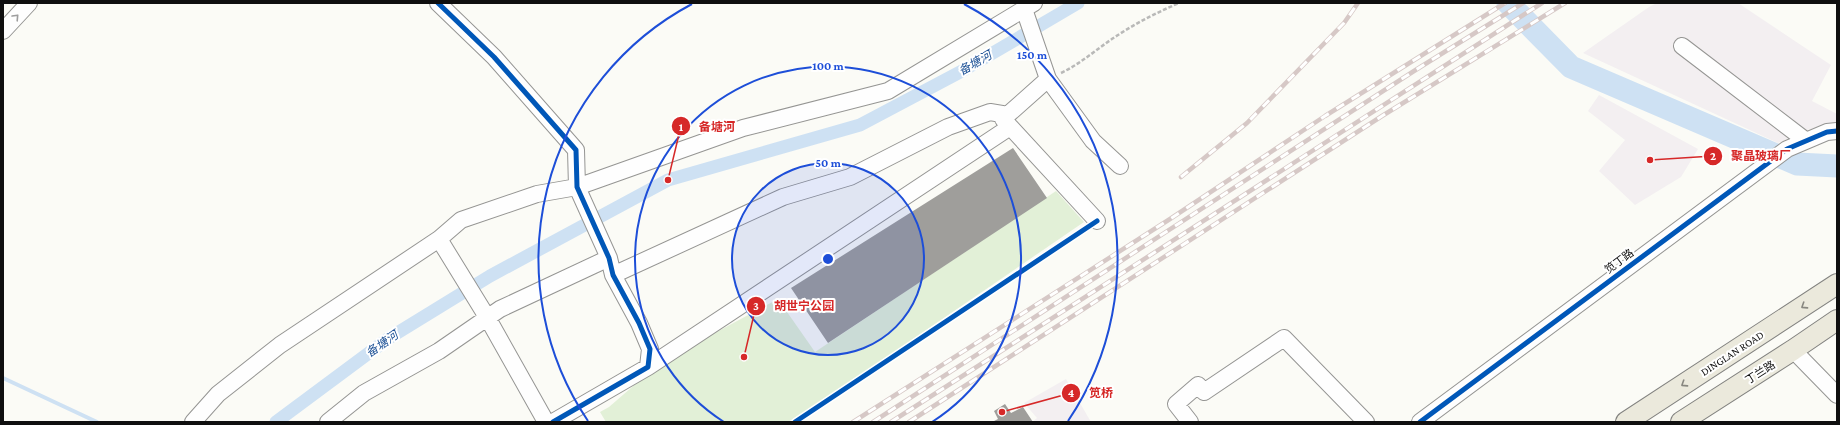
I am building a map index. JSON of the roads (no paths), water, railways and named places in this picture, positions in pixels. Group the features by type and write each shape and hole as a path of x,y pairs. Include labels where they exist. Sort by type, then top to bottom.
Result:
{"main road":[{"name":"DINGLAN ROAD","path":"1626,422 1837,284"},
{"name":"丁兰路","path":"1681,422 1837,320"}],"street":[{"path":"3,31 29,3"},
{"path":"438,3 494,57 576,150 578,189 609,258 613,275 639,323 650,349 648,367"},
{"path":"193,422 218,394 280,345 439,239 461,220 537,194 578,189 743,128 888,91 1029,12 1046,73 1093,141 1120,166"},
{"path":"1682,46 1806,140"},
{"path":"553,422 648,367 1009,121 1046,73"},
{"path":"613,275 783,197 850,177 948,127 990,112 1009,121 1097,221"},
{"name":"笕丁路","path":"1420,422 1768,162 1787,149 1806,140 1827,132 1837,131"},
{"path":"439,239 487,317 546,422"},
{"path":"328,422 364,393 439,351 500,309 609,258"},
{"path":"1190,422 1176,404 1198,385 1204,392 1284,338 1366,422"},
{"path":"1793,350 1837,395"}],"waterway":[{"name":"备塘河","path":"276,422 389,338 490,276 668,180 860,125 962,71 1078,3"},
{"path":"1508,3 1571,67 1797,164 1837,166"},
{"path":"3,378 97,422"}],"railway":[{"path":"1181,177 1247,123 1344,23 1358,3"},
{"path":"853,422 1170,219 1325,116 1505,3"},
{"path":"873,422 1414,71 1523,3"},
{"path":"891,422 1542,3"},
{"path":"909,422 1382,116 1565,3"}],"place":[{"name":"聚晶玻璃厂","path":"1650,160"},
{"name":"备塘河","path":"668,180"},
{"name":"胡世宁公园","path":"744,357"},
{"name":"笕桥","path":"1002,412"}]}
